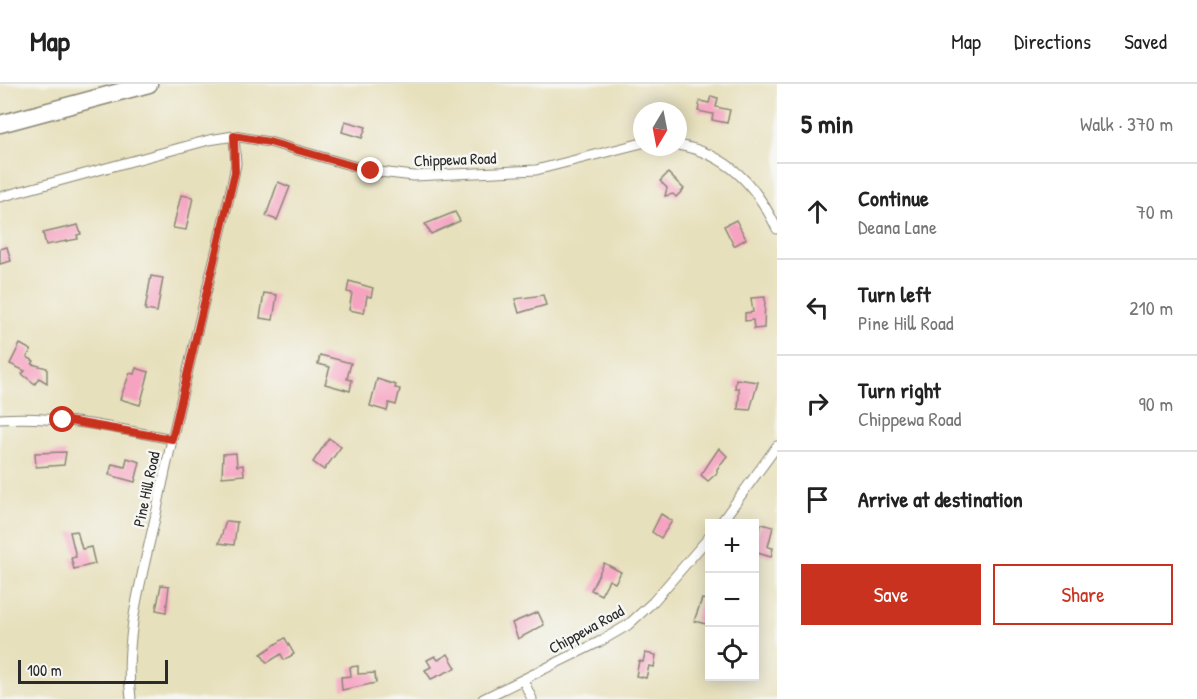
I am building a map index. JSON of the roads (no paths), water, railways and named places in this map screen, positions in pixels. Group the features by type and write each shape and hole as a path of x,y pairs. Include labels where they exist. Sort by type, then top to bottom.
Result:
{"highway":[{"path":"0,124 149,84"}],"street":[{"name":"Chippewa Road","path":"234,136 269,142 371,171 414,176 536,170 633,145"},
{"path":"0,197 203,142 234,136"},
{"name":"Pine Hill Road","path":"131,699 129,677 134,620 172,439 235,172 234,136"},
{"path":"687,147 703,151 734,169 756,191 777,229"},
{"path":"0,419 42,418 85,422 172,439"},
{"path":"724,519 777,446"},
{"name":"Chippewa Road","path":"483,699 628,625 652,603 705,542"},
{"path":"523,680 532,699"}]}
